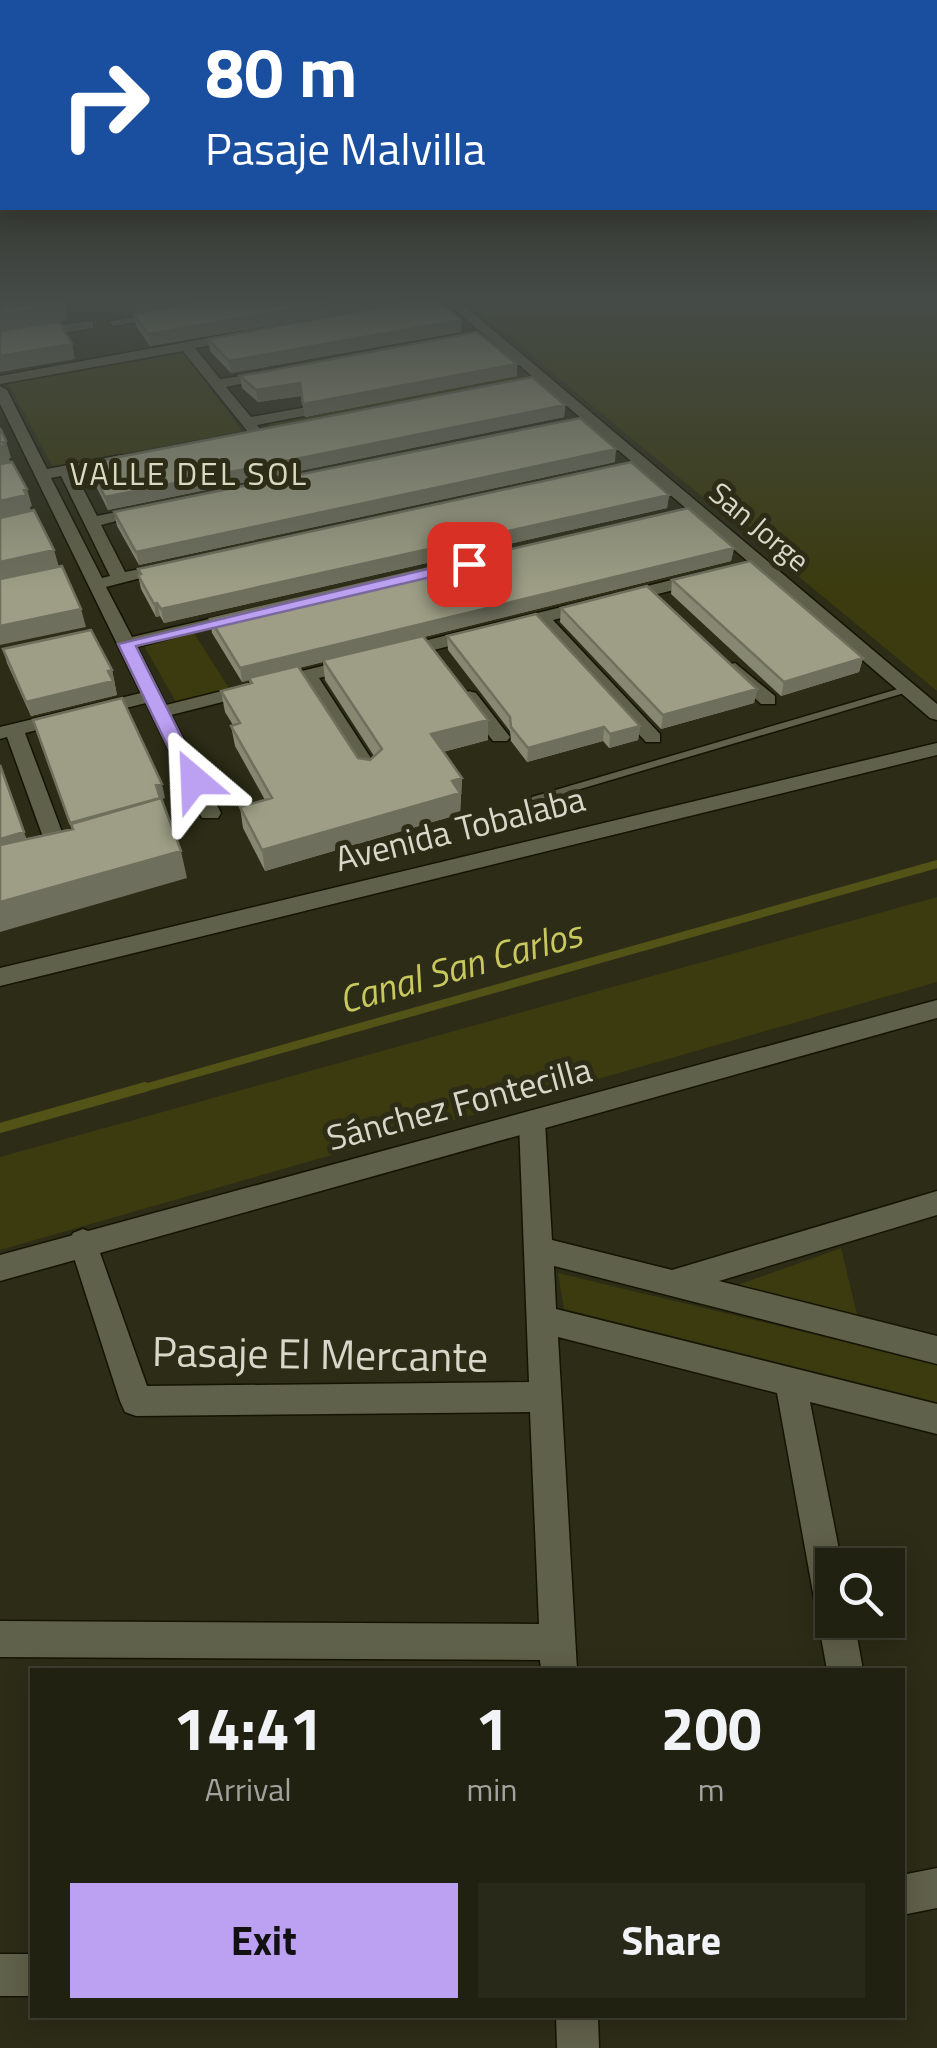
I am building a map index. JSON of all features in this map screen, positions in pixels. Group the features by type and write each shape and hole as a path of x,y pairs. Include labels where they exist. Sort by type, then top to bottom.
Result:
{"street":[{"path":"229,399 252,428"},
{"name":"San Jorge","path":"560,399 591,420 697,510 741,567 937,714"},
{"path":"238,437 252,428 347,410"},
{"path":"572,424 591,420"},
{"path":"8,422 210,814"},
{"path":"33,470 66,470 142,456"},
{"path":"623,468 642,464"},
{"path":"66,470 120,578"},
{"path":"92,522 169,506"},
{"path":"678,515 697,510"},
{"path":"86,576 120,578 178,566"},
{"path":"51,832 7,731 307,675 441,660 542,617 658,597 741,567"},
{"path":"115,635 259,612"},
{"path":"542,617 653,738"},
{"path":"716,652 768,700"},
{"path":"441,660 500,737"},
{"path":"307,675 370,772"},
{"name":"Avenida Tobalaba","path":"0,977 937,749"},
{"name":"Sánchez Fontecilla","path":"0,1268 937,1008"},
{"path":"0,1639 558,1656 532,1122"},
{"path":"671,1283 937,1204"},
{"name":"Pasaje El Mercante","path":"83,1242 136,1402 545,1397"},
{"path":"538,1249 937,1350"},
{"path":"542,1318 937,1419"},
{"path":"791,1382 822,1548"},
{"path":"839,1638 845,1668"},
{"path":"905,1893 937,1888"},
{"path":"0,1975 30,1974"},
{"path":"577,2018 578,2048"}],"lane":[{"path":"536,799 908,689"}],"shaded area":[{"path":"16,399 218,399 242,431 53,467"},
{"path":"391,399 419,399 270,427 266,422"},
{"path":"584,399 937,399 937,691"},
{"path":"194,633 229,688 176,702 144,646"},
{"path":"937,897 937,982 0,1250 0,1157"},
{"path":"841,1248 858,1318 721,1291"},
{"path":"558,1273 937,1364 937,1402 564,1309"}],"building":[{"path":"302,399 332,399 303,404"},
{"path":"421,399 557,399 565,405 105,497 88,463"},
{"path":"580,418 616,449 136,552 114,512"},
{"path":"12,462 27,489 26,495 0,501 0,464"},
{"path":"631,462 669,495 161,609 138,575 138,569"},
{"path":"688,508 734,548 240,668 210,619"},
{"path":"34,510 54,550 0,562 0,518"},
{"path":"750,561 863,658 784,682 672,580"},
{"path":"62,566 81,609 0,626 0,579"},
{"path":"647,586 757,689 663,715 561,608"},
{"path":"536,614 640,726 610,734 604,727 528,748 511,727 510,717 447,636"},
{"path":"91,630 112,670 108,671 113,681 26,702 3,649"},
{"path":"423,636 488,720 431,734 462,778 452,781 460,793 262,850 240,807 272,798 231,726 240,723 221,691 252,683 249,678 298,666 358,758 370,760 382,749 323,660"},
{"path":"122,698 162,784 156,785 160,798 70,823 33,720"},
{"path":"0,765 24,832 0,839"},
{"path":"161,798 181,851 0,902 0,845 73,829 71,824"}],"waterway":[{"name":"Canal San Carlos","path":"137,1090 937,864"},
{"name":"Canal San Carlos","path":"0,1128 145,1087"}],"district":[{"name":"VALLE DEL SOL","path":"189,474"}],"route":[{"path":"194,780 126,644 469,564"}]}
